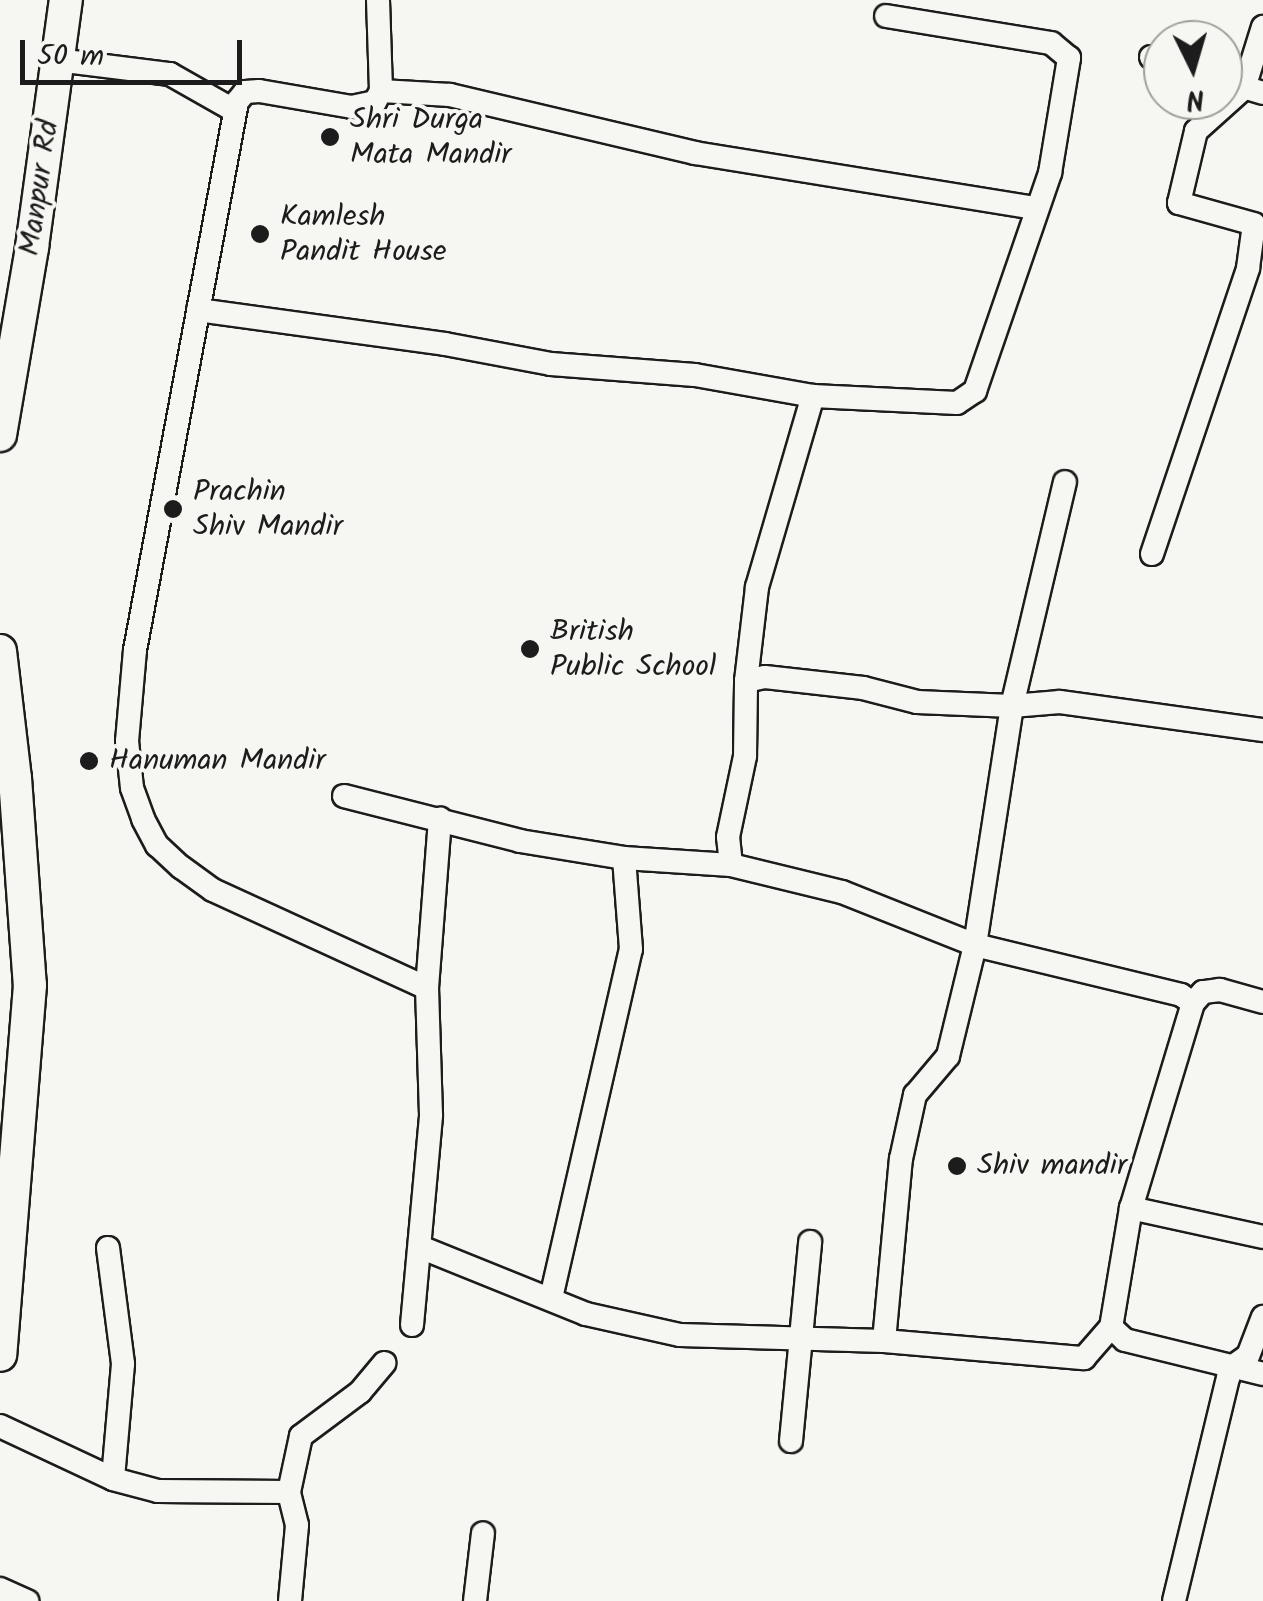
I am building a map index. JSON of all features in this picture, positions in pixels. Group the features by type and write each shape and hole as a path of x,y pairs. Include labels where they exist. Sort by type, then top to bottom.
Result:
{"main road":[{"name":"Manpur Rd","path":"0,435 66,0"},
{"path":"0,652 16,778 30,985 4,1239 0,1355"}],"street":[{"path":"378,0 381,91 375,102 362,107 252,92 241,96 235,111 135,650 127,740 132,788 157,845 213,890 427,988"},
{"path":"198,310 445,344 551,364 695,375 813,396 957,403 975,391 1050,173 1069,58 1051,43 886,16"},
{"path":"1152,554 1248,268 1254,224 1179,203 1196,131 1244,87 1263,27"},
{"path":"58,60 170,74 235,111"},
{"path":"381,91 450,95 695,153 1036,208"},
{"path":"731,866 728,837 745,756 746,681 757,586 813,396"},
{"path":"884,1342 902,1159 915,1095 948,1056 975,946 1012,706 1065,482"},
{"path":"746,681 765,677 863,688 918,702 1012,706 1060,702 1263,730"},
{"path":"344,796 520,841 624,858 731,866 842,892 975,946 1180,995 1193,1002"},
{"path":"412,1325 431,1115 427,988 440,818"},
{"path":"550,1298 632,949 624,858"},
{"path":"420,1247 586,1314 680,1335 884,1342 1084,1358 1111,1328 1130,1208 1193,1002 1204,992 1220,990 1263,1002"},
{"path":"1130,1208 1263,1237"},
{"path":"791,1441 810,1242"},
{"path":"108,1248 123,1364 113,1478"},
{"path":"1174,1601 1228,1378 1235,1365 1248,1356 1263,1317"},
{"path":"1111,1328 1125,1340 1263,1374"},
{"path":"290,1601 297,1525 289,1492 301,1436 360,1392 384,1363"},
{"path":"0,1426 113,1478 158,1492 289,1492"},
{"path":"475,1601 482,1533"},
{"path":"0,1588 27,1601"}],"place":[{"name":"Shri Durga Mata Mandir","path":"330,137"},
{"name":"Kamlesh Pandit House","path":"260,234"},
{"name":"Prachin Shiv Mandir","path":"173,509"},
{"name":"British Public School","path":"530,649"},
{"name":"Hanuman Mandir","path":"89,761"},
{"name":"Shiv mandir","path":"957,1166"}]}
